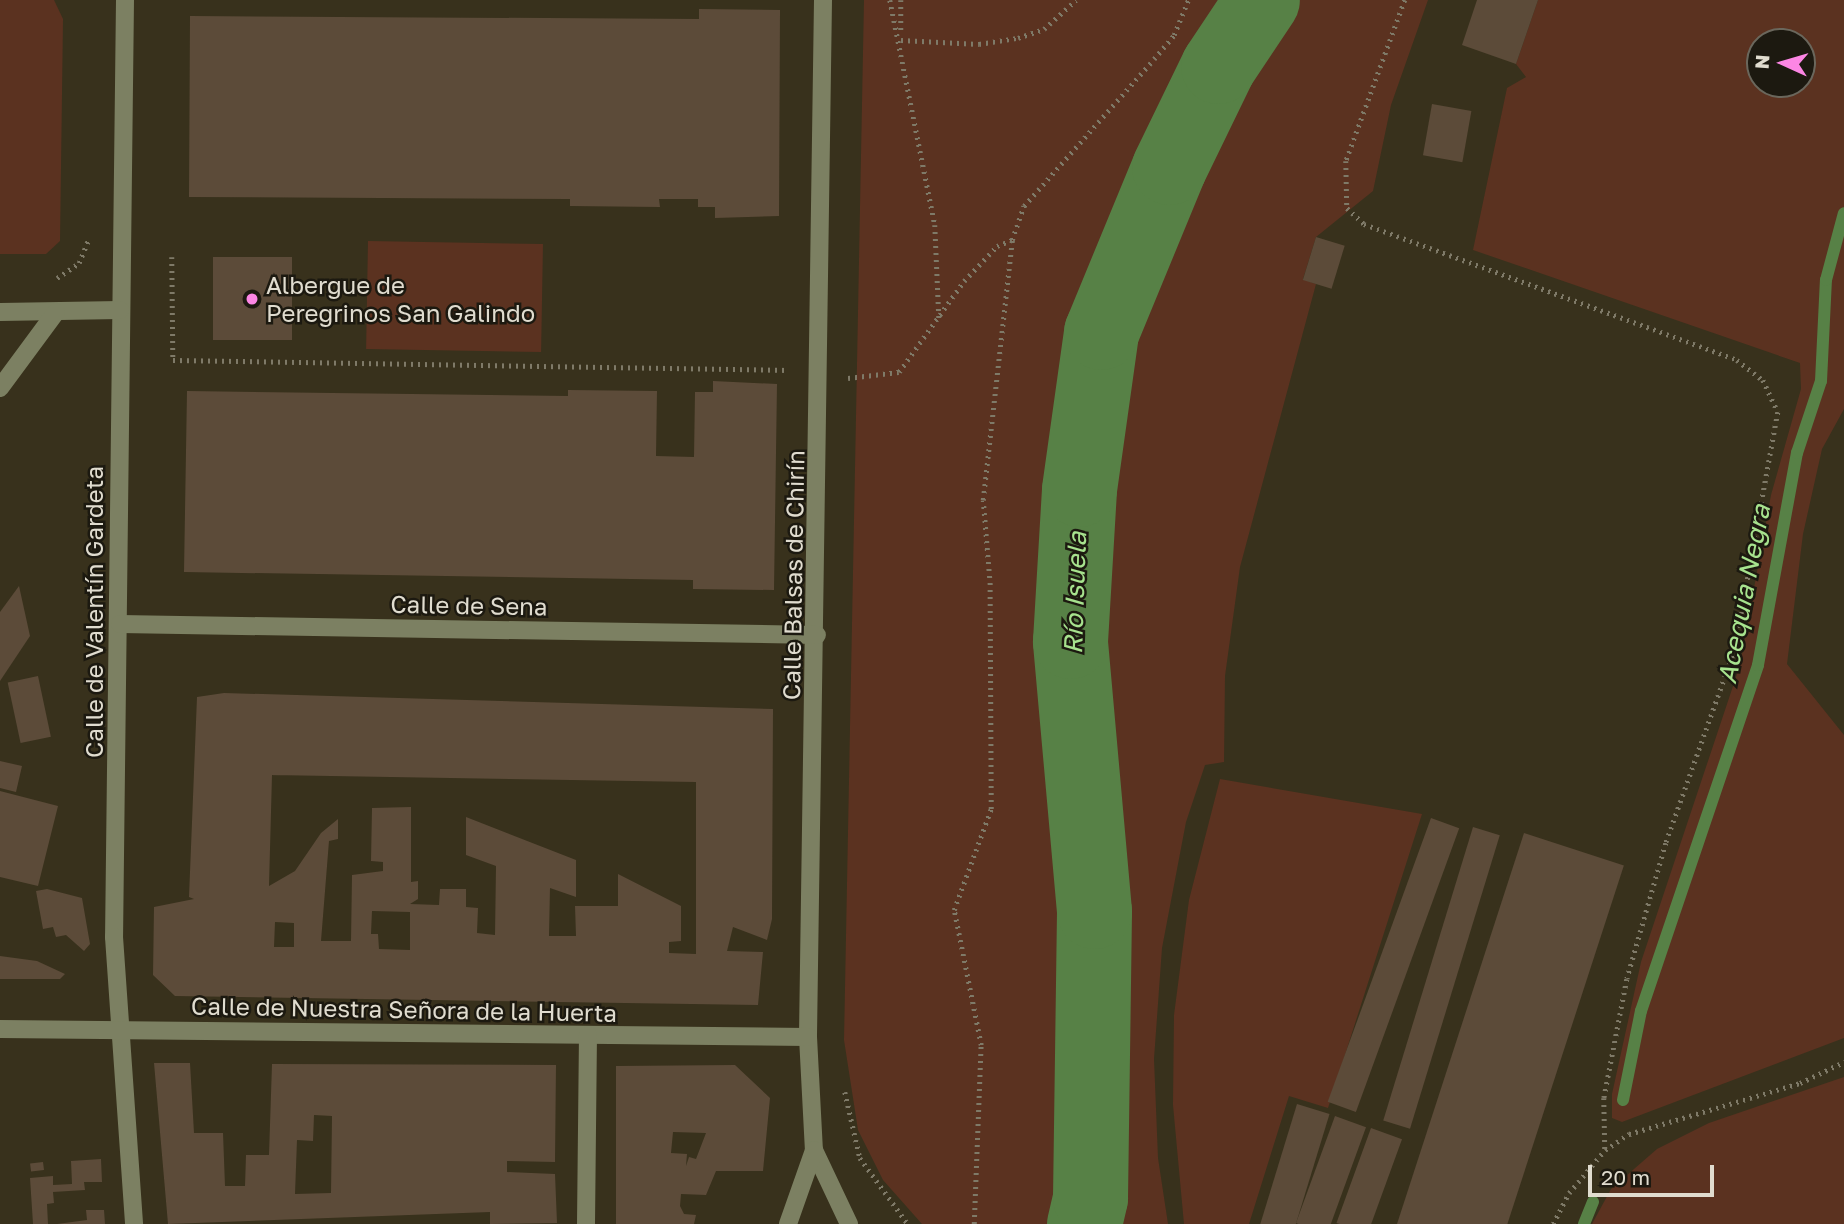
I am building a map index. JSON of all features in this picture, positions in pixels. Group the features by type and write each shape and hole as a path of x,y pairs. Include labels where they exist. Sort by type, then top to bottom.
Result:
{"street":[{"name":"Calle de Valentín Gardeta","path":"125,0 120,310 120,624 114,937 135,1224"},
{"name":"Calle Balsas de Chirín","path":"823,0 821,371 808,1037 814,1150 849,1224"},
{"path":"0,312 120,310"},
{"path":"0,388 56,312"},
{"name":"Calle de Sena","path":"120,624 817,635"},
{"name":"Calle de Nuestra Señora de la Huerta","path":"0,1030 808,1037"},
{"path":"586,1224 588,1035"},
{"name":"Calle Balsas de Chirín","path":"788,1224 814,1150"}],"path":[{"path":"890,0 901,40 935,225 939,318"},
{"path":"901,0 901,40"},
{"path":"901,40 979,44 1018,38 1044,29 1076,0"},
{"path":"974,1224 981,1045 954,909 991,808 990,585 983,500 1012,240 1024,206 1174,35 1188,0"},
{"path":"1405,0 1346,161 1347,208 1364,224 1737,360 1763,380 1778,412 1735,649 1666,843 1627,979 1604,1098 1605,1150"},
{"path":"848,378 900,372 964,281 997,246 1012,240"},
{"path":"50,279 70,272 84,255"},
{"path":"172,257 173,360 821,371"},
{"path":"848,365 848,392"},
{"path":"1553,1224 1569,1193 1605,1150 1629,1134 1800,1083 1844,1062"},
{"path":"844,1085 860,1158 908,1224"}],"shaded area":[{"path":"0,0 54,0 63,19 60,241 46,254 0,254"},
{"path":"864,0 1428,0 1391,105 1373,191 1316,237 1303,279 1316,284 1240,567 1225,676 1224,762 1205,765 1186,822 1162,948 1154,1059 1158,1158 1168,1224 922,1224 883,1180 858,1130 844,1040"},
{"path":"1538,0 1844,0 1844,409 1822,449 1803,534 1787,664 1844,735 1844,1038 1622,1122 1612,1118 1612,1094 1641,962 1740,665 1771,495 1801,389 1800,363 1473,250 1507,88 1526,77 1516,64"},
{"path":"368,241 543,244 541,352 366,349"},
{"path":"1220,779 1422,814 1328,1108 1289,1096 1249,1224 1184,1224 1173,1105 1174,1015 1189,900"},
{"path":"1844,1077 1844,1224 1592,1224 1611,1189 1657,1149 1709,1123"}],"building":[{"path":"1477,0 1538,0 1516,64 1462,45"},
{"path":"699,9 780,10 779,216 715,218 715,207 698,207 698,199 659,199 660,207 570,206 570,199 189,197 190,16 699,19"},
{"path":"1432,104 1471,111 1462,162 1423,155"},
{"path":"1316,237 1345,246 1332,289 1303,280"},
{"name":"Albergue de Peregrinos San Galindo","path":"213,257 292,257 292,340 213,340"},
{"path":"713,381 777,384 774,590 693,589 693,580 184,572 187,391 568,396 568,390 657,391 656,456 694,457 695,392 713,392"},
{"path":"19,586 30,636 0,681 0,612"},
{"path":"38,676 51,737 21,743 8,682"},
{"path":"224,693 773,709 772,919 767,940 733,927 727,951 763,952 758,1005 175,996 153,975 154,907 194,899 189,897 197,697","holes":["272,775 696,782 696,954 669,953 669,942 681,941 681,906 618,874 618,906 575,906 576,936 549,936 550,888 576,897 576,860 466,817 466,855 496,866 495,935 477,933 478,908 466,907 466,889 440,889 439,905 410,904 418,899 418,881 411,882 411,807 372,808 371,861 383,862 383,871 352,875 351,941 321,941 329,841 338,839 338,819 321,833 295,871 269,886","372,911 410,912 410,950 379,949 378,934 371,934","275,922 294,923 294,947 274,947"]},
{"path":"0,761 22,766 16,792 0,788"},
{"path":"0,791 58,806 38,886 0,877"},
{"path":"1431,818 1459,828 1356,1112 1328,1102"},
{"path":"1473,827 1500,835 1410,1129 1383,1121"},
{"path":"1524,833 1624,865 1507,1224 1397,1224"},
{"path":"47,889 82,898 90,944 84,951 66,935 56,937 53,927 43,929 36,891"},
{"path":"0,956 37,961 65,974 60,979 0,979"},
{"path":"154,1063 190,1063 194,1133 223,1133 225,1186 245,1186 246,1155 269,1155 272,1064 556,1065 555,1162 507,1161 507,1172 555,1174 557,1223 490,1224 490,1212 168,1224","holes":["314,1115 332,1116 331,1193 295,1194 297,1140 313,1141"]},
{"path":"735,1065 770,1098 763,1171 716,1171 706,1195 681,1194 680,1206 684,1214 696,1215 694,1224 616,1224 616,1066","holes":["673,1132 706,1133 696,1159 689,1157 686,1166 687,1154 671,1153"]},
{"path":"1297,1104 1330,1114 1296,1224 1260,1224"},
{"path":"1335,1116 1366,1127 1331,1224 1296,1223"},
{"path":"1371,1128 1402,1139 1371,1224 1336,1223"},
{"path":"101,1159 102,1182 84,1182 85,1190 53,1192 54,1203 47,1204 48,1224 33,1224 30,1178 53,1176 53,1185 72,1184 71,1161"},
{"path":"43,1162 44,1170 31,1172 30,1164"},
{"path":"86,1210 104,1210 105,1224 57,1224 87,1220"}],"waterway":[{"name":"Río Isuela","path":"1084,1224 1090,1198 1094,911 1070,641 1079,489 1101,332 1169,167 1218,66 1262,0"},
{"name":"Acequia Negra","path":"1623,1100 1641,1011 1758,665 1797,453 1821,381 1826,280 1844,213"},
{"name":"Acequia Negra","path":"1584,1224 1593,1202"}],"place":[{"name":"Albergue de Peregrinos San Galindo","path":"252,299"}]}
